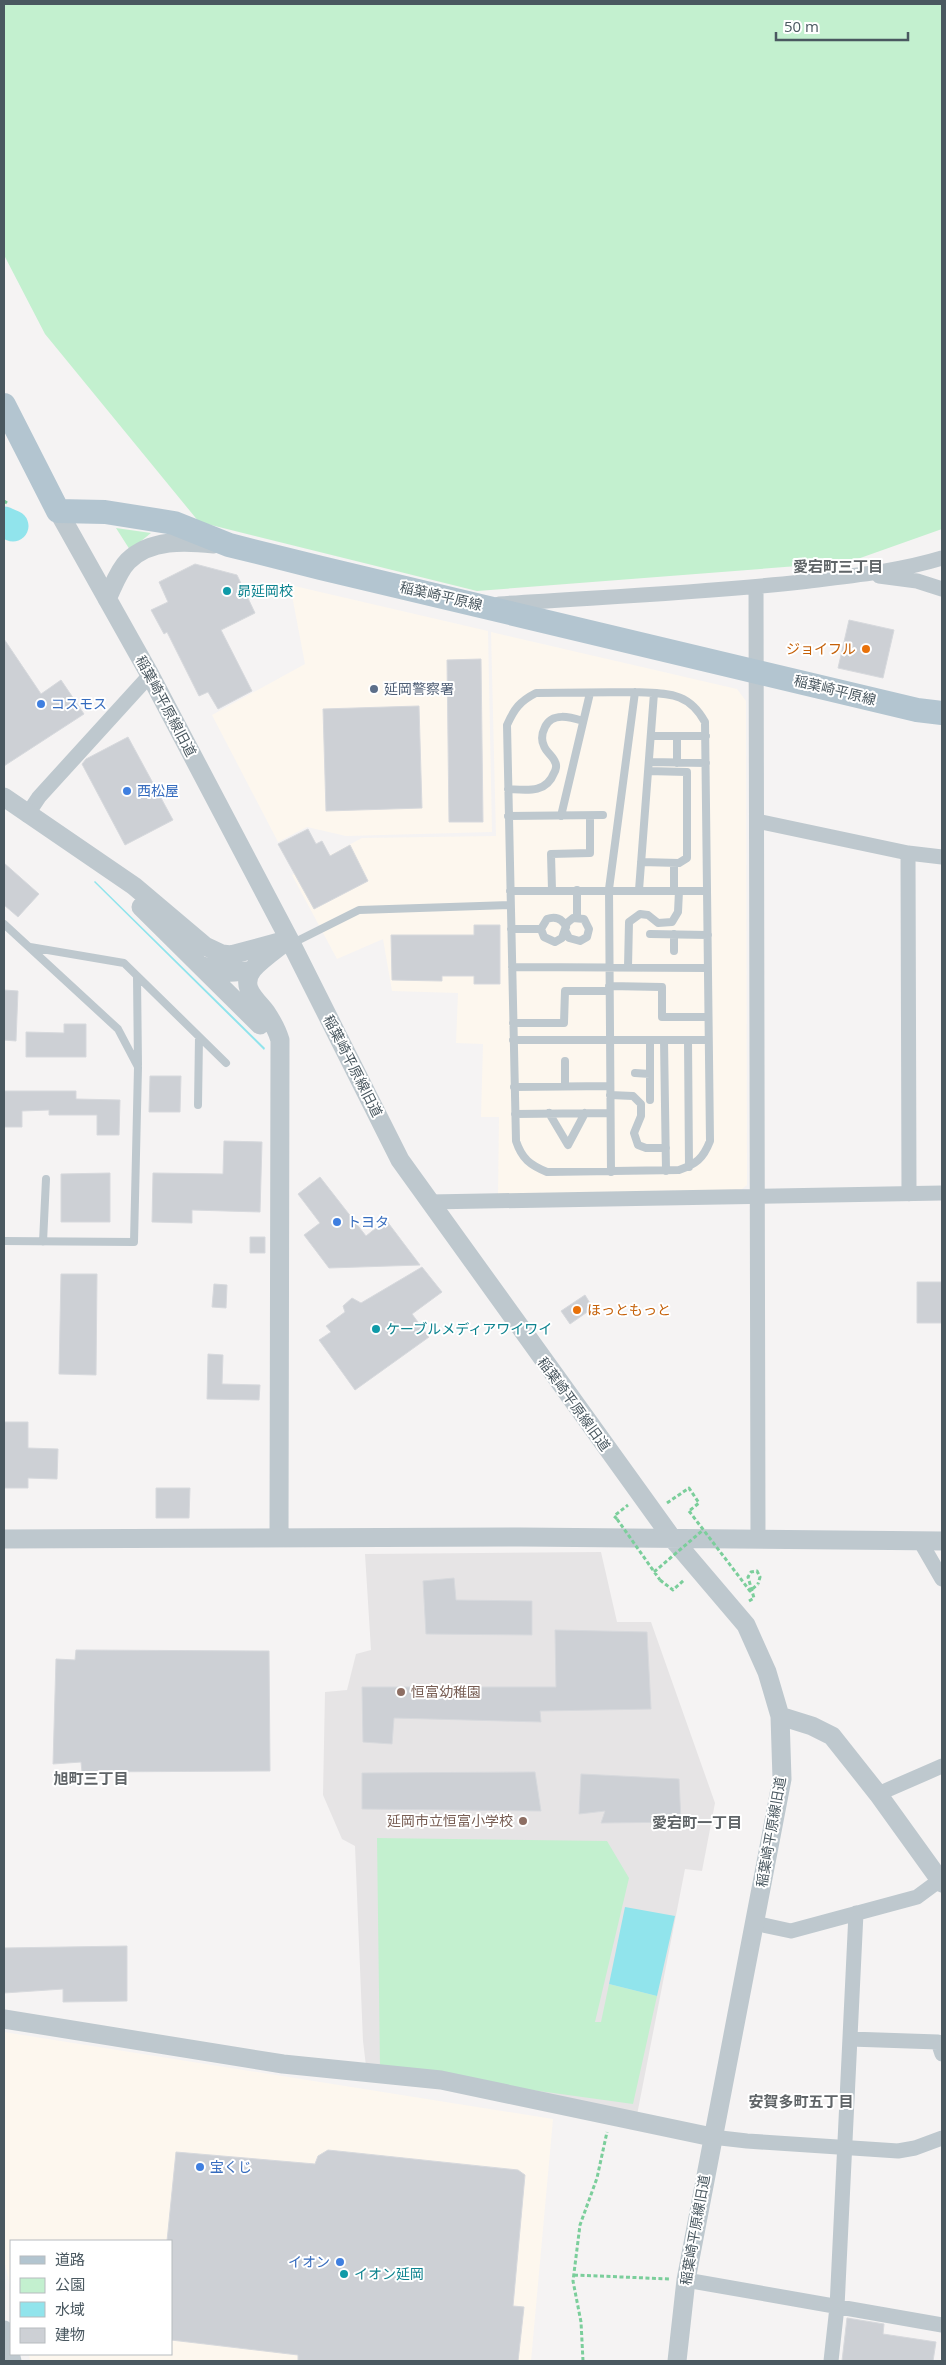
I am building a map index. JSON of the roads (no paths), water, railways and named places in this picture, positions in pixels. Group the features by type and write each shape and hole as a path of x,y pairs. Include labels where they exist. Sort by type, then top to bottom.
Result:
{"main road":[{"path":"4,404 58,512"},
{"name":"稲葉崎平原線","path":"58,512 105,512 174,523 229,545 917,710 942,712"}],"street":[{"name":"稲葉崎平原線旧道","path":"58,512 150,675 290,941 400,1160 672,1538 746,1625 767,1672 780,1716 782,1779 686,2280 677,2361"},
{"path":"107,599 128,562 143,551 167,543 229,545"},
{"path":"480,605 756,587 865,574 919,565 942,558"},
{"path":"865,574 917,581 942,589"},
{"path":"756,587 758,1539"},
{"path":"27,815 39,796 117,708 150,675"},
{"path":"4,797 27,815 134,886 205,946 222,954 232,955 290,941"},
{"path":"757,820 908,853 942,857"},
{"path":"908,853 909,1194"},
{"path":"101,865 275,1039 279,1046"},
{"path":"201,966 216,972 233,973 252,970 290,941"},
{"path":"252,970 247,984 248,991 278,1031 279,1046 279,1538"},
{"path":"430,1202 942,1193"},
{"path":"4,1539 672,1538 942,1541"},
{"path":"920,1541 942,1579"},
{"path":"754,1923 791,1931 917,1897 941,1881 878,1794 832,1736 812,1726 780,1716"},
{"path":"878,1794 942,1766"},
{"path":"831,2361 837,2306 846,2147 856,1913"},
{"path":"4,2019 283,2064 441,2080 712,2137 898,2151 915,2148 942,2138"},
{"path":"850,2039 938,2042 942,2054"},
{"path":"686,2280 942,2325"},
{"path":"4,2330 10,2353"}],"lane":[{"path":"561,816 590,692"},
{"path":"590,692 672,694 687,700 697,708 705,722 710,1141 704,1156 689,1167 679,1170 547,1172 529,1165 520,1153 516,1141 507,725 514,709 524,699 536,693 590,692"},
{"path":"611,1172 609,889 635,692"},
{"path":"639,890 654,693"},
{"path":"508,789 540,789 548,784 556,769 555,762 543,742 542,732 547,724 558,717 583,721"},
{"path":"651,736 706,736"},
{"path":"677,736 677,763"},
{"path":"649,762 706,762"},
{"path":"641,862 679,863 687,858 687,772 648,771"},
{"path":"508,816 603,816"},
{"path":"552,890 551,854 590,853 590,816"},
{"path":"628,967 629,922 640,914 648,915 658,923 672,922 678,912 674,863"},
{"path":"510,891 609,889 707,891"},
{"path":"577,890 577,917"},
{"path":"290,941 358,910 510,905"},
{"path":"541,929 544,937 551,942 559,941 565,929 569,920 577,917 584,919 589,925 587,937 576,942 569,938 565,929 561,920 554,917 547,919 541,929"},
{"path":"4,924 118,1029 138,1068"},
{"path":"511,929 541,929"},
{"path":"650,934 708,935"},
{"path":"674,934 674,951"},
{"path":"29,947 124,963 226,1062"},
{"path":"512,967 708,968"},
{"path":"4,1242 134,1242 138,1068 137,977"},
{"path":"512,1023 564,1022 565,991 609,988 662,987 662,1017 708,1017"},
{"path":"198,1105 199,1037"},
{"path":"513,1040 708,1040"},
{"path":"650,1040 650,1100"},
{"path":"664,1040 666,1171"},
{"path":"688,1040 689,1167"},
{"path":"565,1061 565,1086"},
{"path":"636,1074 650,1074"},
{"path":"514,1087 565,1086 610,1090 633,1096 641,1104 642,1116 634,1133 638,1145 646,1148 666,1148"},
{"path":"549,1114 568,1145 585,1113"},
{"path":"515,1114 610,1113"},
{"path":"43,1242 46,1178"}],"water":[{"path":"94,882 265,1048 264,1050"},
{"path":"625,1907 675,1916 657,1996 609,1984"}],"waterway":[{"path":"4,522 13,526"}],"place":[{"name":"昴延岡校","path":"227,591"},
{"name":"ジョイフル","path":"866,649"},
{"name":"延岡警察署","path":"374,689"},
{"name":"コスモス","path":"41,704"},
{"name":"西松屋","path":"127,791"},
{"name":"トヨタ","path":"337,1222"},
{"name":"ほっともっと","path":"577,1310"},
{"name":"ケーブルメディアワイワイ","path":"376,1329"},
{"name":"恒富幼稚園","path":"401,1692"},
{"name":"延岡市立恒富小学校","path":"523,1821"},
{"name":"宝くじ","path":"200,2167"},
{"name":"イオン","path":"340,2262"},
{"name":"イオン延岡","path":"344,2274"}],"district":[{"name":"愛宕町三丁目","path":"838,567"},
{"name":"旭町三丁目","path":"91,1779"},
{"name":"愛宕町一丁目","path":"697,1823"},
{"name":"安賀多町五丁目","path":"801,2102"}]}
